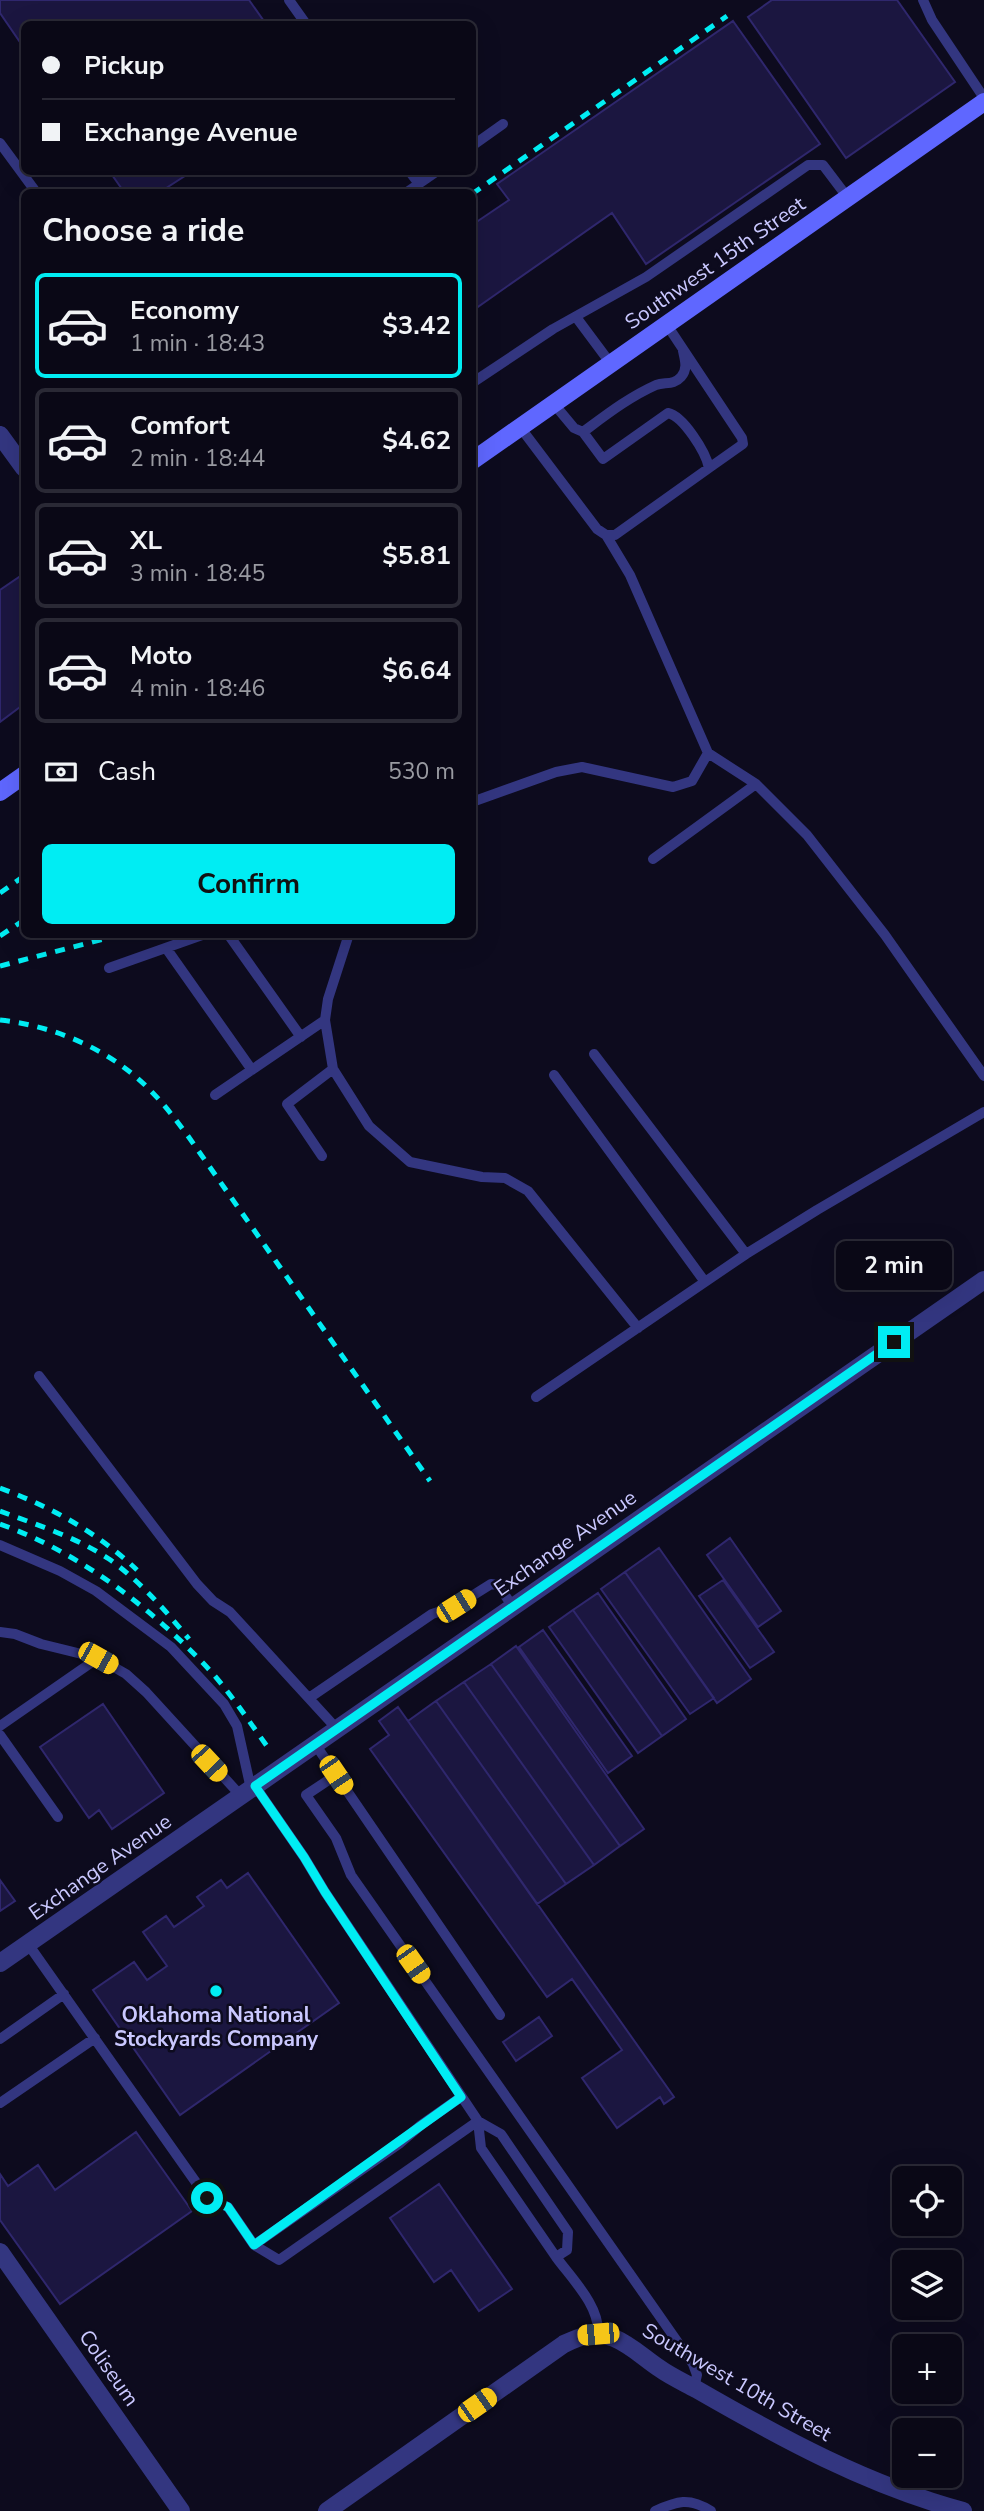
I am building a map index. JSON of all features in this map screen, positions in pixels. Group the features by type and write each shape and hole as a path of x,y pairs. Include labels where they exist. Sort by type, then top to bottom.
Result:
{"main road":[{"name":"Southwest 15th Street","path":"476,458 984,100"},
{"path":"0,792 21,777"}],"street":[{"path":"0,435 21,464"},
{"name":"Exchange Avenue","path":"0,1964 984,1280"},
{"name":"Coliseum","path":"0,2252 181,2511"},
{"path":"327,2511 564,2344 581,2335 598,2334"},
{"name":"Southwest 10th Street","path":"598,2334 613,2337 629,2345 658,2368 786,2441 877,2482 963,2511"}],"lane":[{"path":"289,0 304,21"},
{"path":"923,0 932,20 984,100"},
{"path":"476,143 503,124"},
{"path":"0,143 21,172"},
{"path":"476,380 553,329 646,277 808,165 822,165 848,198"},
{"path":"412,175 419,184"},
{"path":"412,189 432,175"},
{"path":"576,317 611,364"},
{"path":"606,535 615,535 743,444 742,438 667,325"},
{"path":"583,432 636,395 661,383 674,383 686,369 683,351"},
{"path":"554,404 574,428 583,432 603,459 668,412 676,415 702,451 709,468"},
{"path":"520,428 597,529 606,535 630,575 708,753 756,784 807,835 885,935 984,1076"},
{"path":"476,802 556,772 582,767 673,787 692,781 708,753"},
{"path":"653,859 756,784"},
{"path":"109,968 194,938"},
{"path":"231,938 301,1037"},
{"path":"348,938 328,999 325,1020 333,1069 369,1126 410,1162 482,1177 505,1178 528,1191 638,1328"},
{"path":"166,948 251,1070"},
{"path":"215,1095 325,1020"},
{"path":"594,1054 746,1254"},
{"path":"322,1156 287,1104 333,1069"},
{"path":"554,1075 705,1282"},
{"path":"536,1397 746,1254 984,1112"},
{"path":"39,1376 197,1584 213,1601 230,1612 337,1729"},
{"path":"0,1545 60,1571 96,1591 171,1647 224,1704 237,1726 249,1790"},
{"path":"309,1698 432,1614 456,1606 491,1584 498,1585 513,1607"},
{"path":"0,1632 98,1658 126,1674 249,1790 304,1857 478,2121 500,2134 568,2232 567,2249 556,2257"},
{"path":"0,1726 98,1658"},
{"path":"0,1735 58,1817"},
{"path":"315,1744 500,2015"},
{"path":"336,1775 306,1795 336,1838 351,1875 693,2364 697,2375 694,2388"},
{"path":"28,1944 207,2198 228,2207 254,2245 279,2260 478,2121"},
{"path":"0,2039 64,1994"},
{"path":"0,2103 94,2038"},
{"path":"254,2245 461,2097"},
{"path":"478,2121 481,2148 593,2308 599,2322 598,2334"},
{"path":"655,2511 676,2502 698,2502 711,2511"}],"building":[{"path":"0,0 249,0 264,21 21,21 21,44 0,13"},
{"path":"772,0 897,0 955,82 846,158 748,17"},
{"path":"733,21 820,144 646,264 612,213 476,308 476,222 509,200 497,184"},
{"path":"112,175 186,175 165,189 122,189"},
{"path":"21,576 21,706 0,722 0,590"},
{"path":"730,1538 781,1611 758,1627 707,1555"},
{"path":"659,1548 751,1679 717,1703 625,1572"},
{"path":"625,1572 714,1698 690,1714 601,1589"},
{"path":"723,1580 774,1652 750,1668 699,1596"},
{"path":"598,1593 686,1719 662,1736 573,1610"},
{"path":"573,1610 662,1736 638,1753 549,1627"},
{"path":"543,1630 632,1756 608,1773 519,1647"},
{"path":"516,1646 644,1829 620,1846 491,1664"},
{"path":"491,1664 620,1846 594,1865 464,1682"},
{"path":"464,1682 594,1865 566,1884 436,1701"},
{"path":"436,1701 566,1884 537,1904 408,1721"},
{"path":"103,1704 164,1793 112,1829 99,1810 89,1818 40,1747"},
{"path":"398,1707 674,2097 664,2104 660,2097 617,2128 582,2078 622,2050 572,1979 547,1997 370,1749 389,1735 379,1721"},
{"path":"248,1873 339,2003 180,2115 93,1990 134,1962 147,1980 167,1966 143,1932 166,1916 174,1927 204,1906 197,1897 221,1880 227,1888"},
{"path":"0,1880 15,1901 0,1911"},
{"path":"539,2017 552,2036 516,2061 503,2042"},
{"path":"136,2132 192,2211 60,2304 0,2220 0,2174 8,2186 38,2165 55,2190"},
{"path":"439,2184 512,2289 479,2311 451,2270 434,2282 390,2218"}],"railway":[{"path":"476,191 727,16"},
{"path":"0,893 21,878"},
{"path":"0,936 21,922"},
{"path":"0,966 108,938"},
{"path":"0,1020 41,1028 81,1042 118,1063 155,1095 188,1136 430,1481"},
{"path":"0,1488 37,1503 90,1532 137,1570"},
{"path":"0,1511 70,1538 109,1559 142,1586 189,1639"},
{"path":"0,1524 57,1549 109,1582 158,1620 212,1673 269,1749"}],"place":[{"name":"Oklahoma National Stockyards Company","path":"216,1991"}],"route":[{"path":"207,2198 228,2207 254,2245 399,2144 461,2097 255,1786 894,1342"}]}
